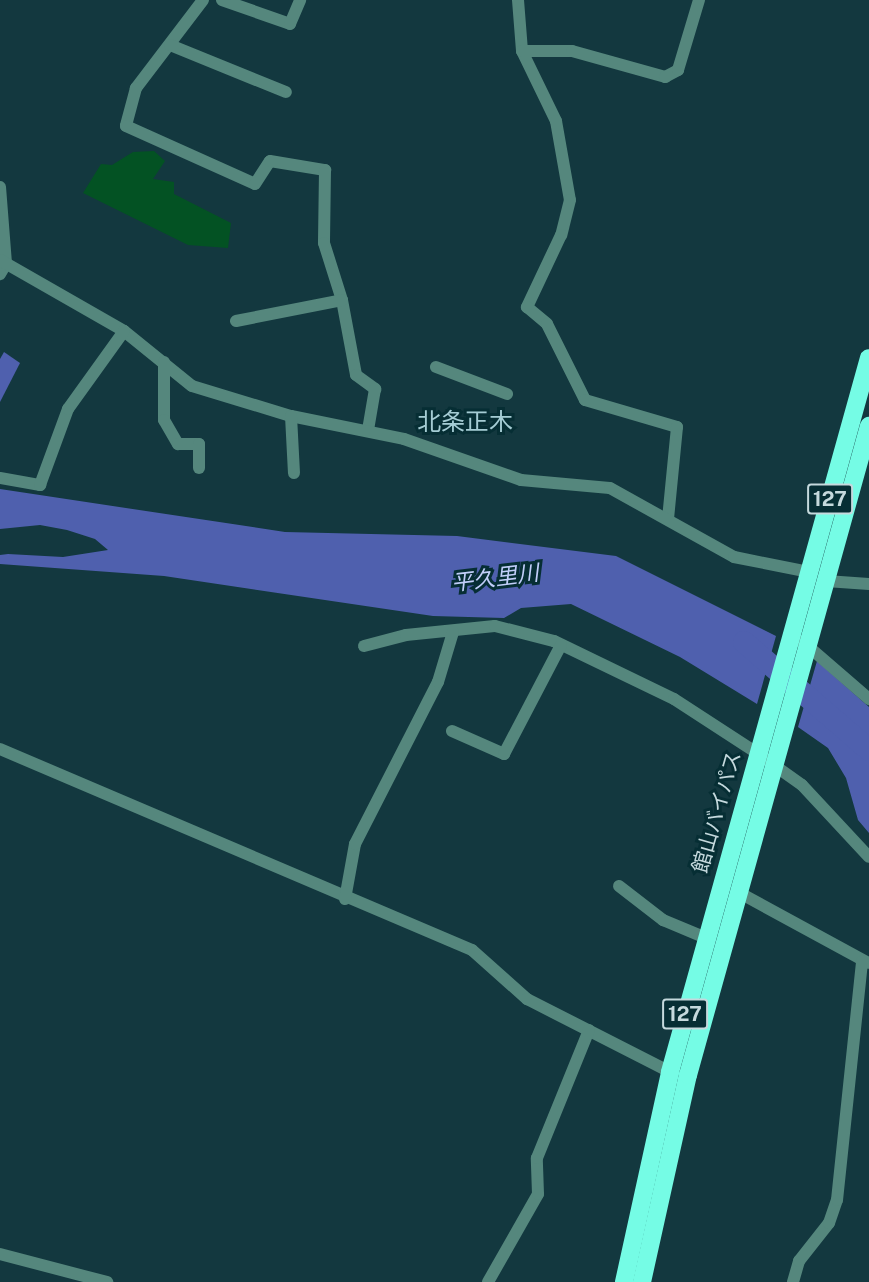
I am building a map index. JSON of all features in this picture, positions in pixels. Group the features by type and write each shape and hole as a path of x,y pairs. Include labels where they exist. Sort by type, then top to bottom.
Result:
{"highway":[{"name":"館山バイパス","path":"624,1282 670,1072 869,358"},
{"name":"館山バイパス","path":"642,1282 688,1075 869,426"}],"street":[{"path":"203,0 136,88 126,126 255,184 270,161 325,170 324,243 342,300 356,375 375,389 368,430"},
{"path":"222,0 290,24 300,0"},
{"path":"519,0 522,51 556,121 570,200 558,241 527,307 547,324 585,400 672,421 677,427 668,518"},
{"path":"522,51 572,51 665,77 678,70 699,0"},
{"path":"170,45 286,92"},
{"path":"0,187 2,266 124,331 192,386 291,416 368,430 521,480 610,488 668,518 734,557 809,572"},
{"path":"236,321 342,300"},
{"path":"0,478 40,484 68,409 124,331"},
{"path":"164,362 164,420 178,444 199,444 199,468"},
{"path":"436,367 507,393"},
{"path":"291,416 294,473"},
{"path":"826,581 869,584"},
{"path":"364,646 495,626 561,645 674,699 758,751 802,785 869,857"},
{"path":"345,899 355,844 438,682 453,632"},
{"path":"791,637 807,647 869,699"},
{"path":"452,731 504,754 561,645"},
{"path":"0,749 345,899 472,950 527,999 670,1072"},
{"path":"620,886 663,920 706,938"},
{"path":"738,892 866,962 837,1200 830,1223 799,1261 794,1282"},
{"path":"488,1282 538,1194 537,1158 588,1030"},
{"path":"0,1254 107,1282"}],"green space":[{"path":"154,151 165,161 153,179 174,182 174,194 231,223 228,248 188,245 83,193 101,164 112,165 133,152"}],"water":[{"path":"4,352 20,363 0,402 0,359"},
{"path":"0,489 285,532 457,536 616,556 776,636 757,704 680,657 571,604 521,608 504,618 433,616 164,576 0,564 0,555 63,557 108,550 95,539 67,530 40,525 0,529"},
{"path":"817,661 869,707 869,833 858,820 846,778 828,748 798,727"}],"waterway":[{"name":"平久里川","path":"744,642 869,750"}],"district":[{"name":"北条正木","path":"465,422"}]}
